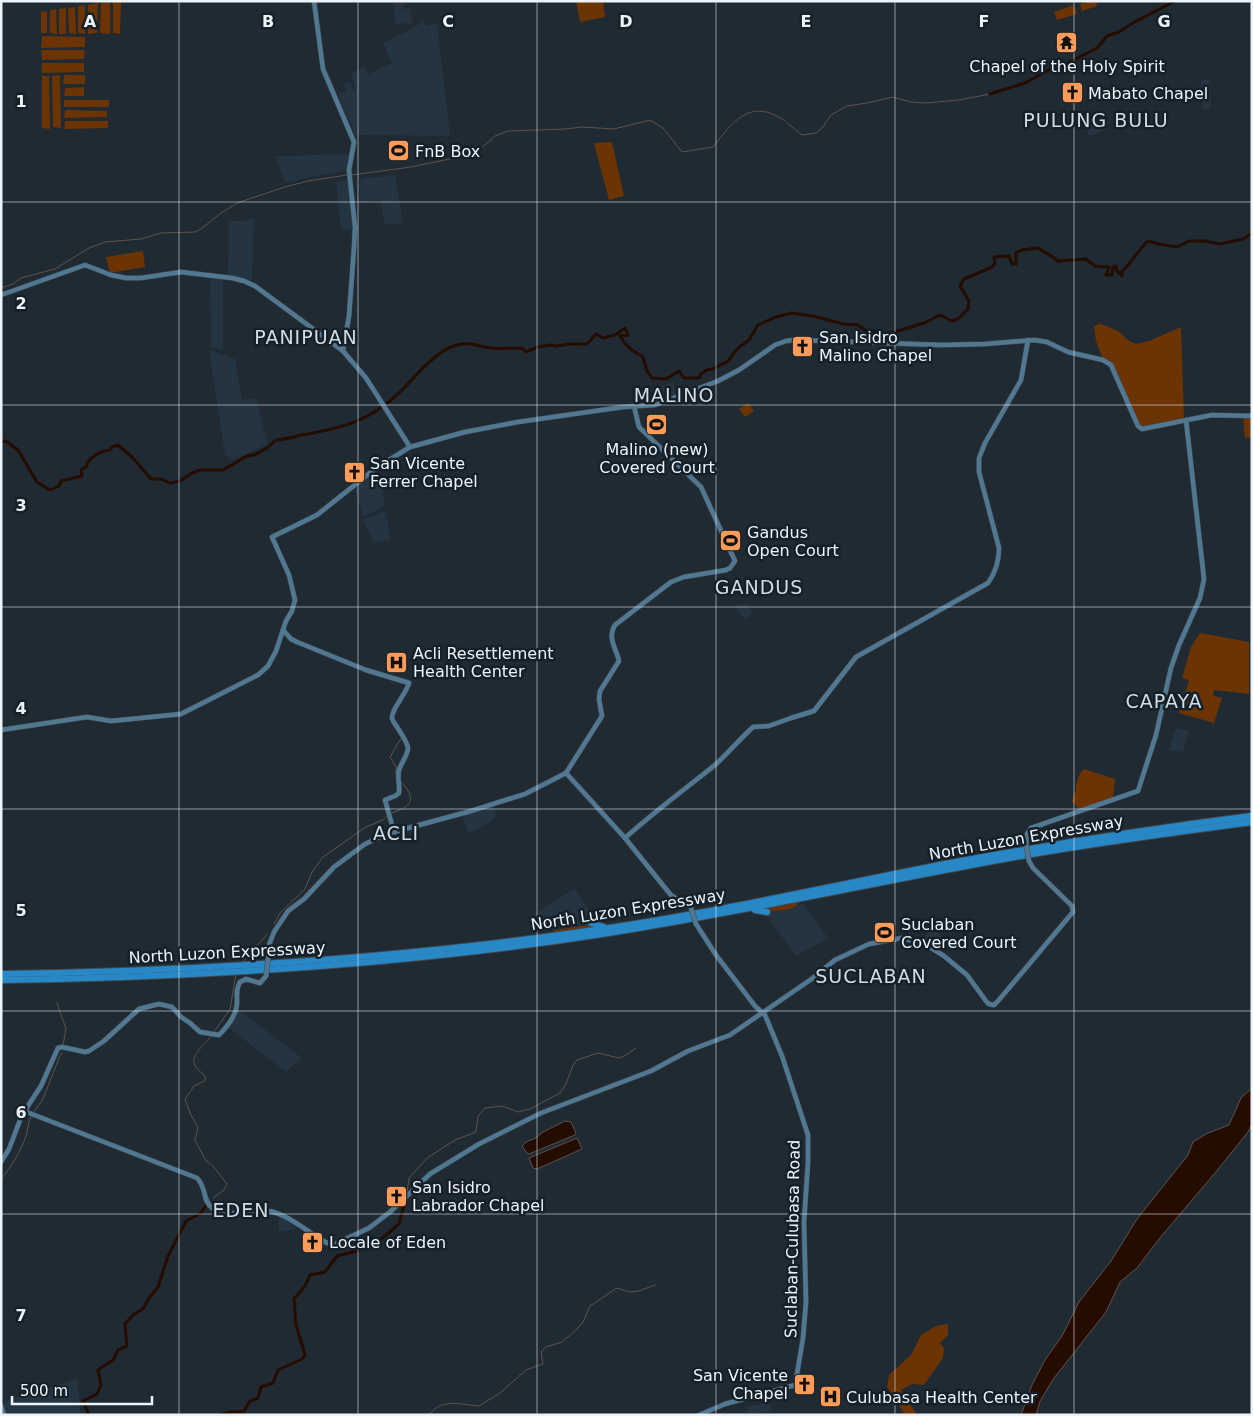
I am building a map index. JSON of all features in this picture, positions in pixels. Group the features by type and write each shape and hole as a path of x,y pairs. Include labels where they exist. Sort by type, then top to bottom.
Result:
{"highway":[{"name":"North Luzon Expressway","path":"1,980 175,976 234,972 246,969 497,943 647,921 782,897 1022,850 1252,816"},
{"name":"North Luzon Expressway","path":"1,974 142,971 239,966 246,969 399,959 499,948 602,934 710,916 1026,855 1252,822"},
{"path":"801,904 805,900 841,891"},
{"path":"710,916 756,910 767,912"},
{"path":"591,923 603,926 647,921"},
{"path":"497,943 547,934 550,931"}],"street":[{"path":"314,1 323,69 354,142 349,170 355,234 349,316 343,351"},
{"path":"1,295 85,265 126,278 141,278 181,272 232,278 248,283 255,286 343,351 366,378 410,448"},
{"path":"566,773 625,838 697,777 714,765 753,727 768,726 814,711 856,657 988,583 995,572 999,548 979,472 979,458 985,443 1021,380 1028,340"},
{"path":"1,730 87,717 111,721 181,714 253,678 260,673 274,656 295,598 287,570 272,537 317,514 376,468 410,448 465,432 518,422 634,406 655,405 718,381 741,369 772,346 786,341 954,345 1028,340 1044,341 1068,352 1102,360 1111,365 1140,428 1212,415 1252,416"},
{"path":"1,1162 9,1149 24,1111 41,1086 60,1047 90,1052 139,1009 158,1004 172,1007 180,1017 200,1032 219,1034 234,1014 237,1002 236,990 240,982 244,979 260,983 266,976 269,945 274,932 288,911 304,899 334,867 352,853 373,839 525,794 566,773 602,716 599,699 600,691 619,660 612,640 612,631 615,625 671,582 684,577 726,570 735,561 701,487 639,427 634,406"},
{"path":"24,1111 197,1178 204,1188 205,1198 209,1205 217,1211 230,1213 269,1211 281,1215 326,1243 335,1244 369,1228 390,1212 440,1167 499,1133 554,1108 651,1071 688,1051 724,1038 763,1013 846,954 869,944 902,938 925,944 944,956 968,976 986,1002 994,1005 1073,912 1072,906 1033,868 1029,861 1026,844 1027,834 1031,828 1138,791 1156,735 1171,668 1200,598 1204,580 1186,420"},
{"path":"283,630 297,642 366,670 409,683 404,696 392,716 392,720 406,741 408,751 398,772 399,793 385,800 394,832"},
{"name":"Suclaban-Culubasa Road","path":"625,838 670,894 675,899 689,905 696,924 716,955 770,1024 808,1135 804,1222 806,1302 797,1374 799,1384 725,1404 699,1415"},
{"path":"1,1406 4,1415"}],"shaded area":[{"path":"113,1 121,1 120,34 113,33"},
{"path":"393,1 404,1 404,9 411,9 412,23 395,24"},
{"path":"576,1 603,1 605,17 580,22"},
{"path":"1096,1 1097,6 1082,11 1080,4"},
{"path":"110,2 110,34 100,33 101,3"},
{"path":"98,3 97,33 88,34 88,5"},
{"path":"85,5 85,34 78,33 78,6"},
{"path":"1074,5 1077,14 1057,20 1054,12"},
{"path":"75,7 76,34 69,33 68,8"},
{"path":"66,8 66,34 59,34 59,9"},
{"path":"56,9 57,34 50,33 50,10"},
{"path":"47,11 47,33 41,33 41,12"},
{"path":"424,20 426,26 437,23 450,136 355,135 338,94 346,91 344,84 350,82 353,90 356,89 351,73 365,67 368,74 392,63 383,43 415,27"},
{"path":"42,36 85,37 85,47 41,48"},
{"path":"41,50 85,50 84,59 42,60"},
{"path":"42,63 84,63 84,72 42,73"},
{"path":"60,75 61,128 53,127 52,76"},
{"path":"64,75 85,75 85,84 63,84"},
{"path":"42,76 49,76 50,129 42,128"},
{"path":"1209,78 1211,106 1203,110 1201,81"},
{"path":"84,87 84,96 64,96 65,88"},
{"path":"64,100 109,100 109,107 64,107"},
{"path":"65,110 107,111 107,117 64,118"},
{"path":"1103,118 1107,129 1089,136 1085,126"},
{"path":"65,121 108,121 108,128 64,129"},
{"path":"612,142 624,196 609,200 594,143"},
{"path":"351,154 348,172 315,176 285,183 275,156"},
{"path":"395,175 403,223 385,225 380,200 361,203 360,179"},
{"path":"349,180 354,227 341,230 336,182"},
{"path":"254,218 252,279 244,280 228,277 229,221 244,221"},
{"path":"143,251 145,267 110,273 106,257"},
{"path":"210,277 223,278 223,350 211,347"},
{"path":"1101,324 1118,331 1129,341 1136,344 1149,341 1181,327 1184,420 1145,428 1140,427 1113,365 1110,361 1103,359 1096,341 1094,326"},
{"path":"209,350 235,359 242,400 256,398 268,444 233,460 225,455"},
{"path":"673,382 677,395 656,402 651,390"},
{"path":"748,403 754,411 745,417 739,409"},
{"path":"1243,417 1252,417 1252,424 1250,425 1251,437 1245,438"},
{"path":"375,473 381,483 385,506 363,517 354,488"},
{"path":"386,511 390,540 374,543 363,520"},
{"path":"746,603 754,612 745,620 734,606"},
{"path":"1200,633 1249,642 1249,694 1214,690 1213,696 1222,698 1214,723 1179,713 1189,680 1182,678 1191,647"},
{"path":"1176,728 1189,731 1183,752 1169,750"},
{"path":"1084,769 1115,779 1113,798 1077,810 1077,806 1072,802 1080,773"},
{"path":"493,805 496,814 493,820 469,834 462,815"},
{"path":"574,889 599,923 543,931 534,914"},
{"path":"801,901 797,905 784,910 773,911 763,909"},
{"path":"803,904 828,938 796,956 766,915 768,910 788,909"},
{"path":"588,925 594,928 551,934 554,930"},
{"path":"929,927 946,939 938,950 923,941"},
{"path":"238,1009 302,1058 286,1072 228,1027"},
{"path":"1252,1088 1252,1124 1248,1132 1137,1268 1120,1282 1106,1312 1054,1378 1040,1401 1036,1415 1021,1415 1032,1385 1045,1360 1062,1336 1079,1302 1111,1261 1137,1219 1188,1155 1193,1142 1206,1134 1229,1125 1241,1098"},
{"path":"565,1121 571,1122 576,1133 575,1135 529,1154 526,1152 522,1146 526,1142"},
{"path":"577,1138 582,1149 537,1169 533,1168 529,1158"},
{"path":"282,1217 295,1226 296,1229 279,1232 278,1221"},
{"path":"948,1324 948,1335 940,1343 944,1348 943,1358 924,1385 912,1384 901,1390 917,1415 905,1415 887,1387 889,1375 911,1355 921,1335 936,1326"},
{"path":"77,1379 81,1415 6,1415 2,1402"},
{"path":"769,1402 772,1410 749,1415 747,1407"}],"waterway":[{"path":"990,94 1025,83 1058,65 1064,65 1097,48 1107,36 1119,32 1175,1"},
{"path":"787,123 802,135 816,133 831,115 847,106 893,97 911,102 926,103 959,100 990,94"},
{"path":"351,175 411,167 459,157 478,151 495,136 508,131 582,127 614,129 650,120 663,128 682,152 713,147 736,121 744,115 753,112 762,111 773,114 785,121"},
{"path":"1,288 13,284 21,278 55,269 89,248 105,242 141,239 161,233 195,232 237,203 308,181 347,175"},
{"path":"1,442 6,441 18,450 37,482 50,490 59,486 61,481 82,476 81,470 87,466 87,463 92,458 100,452 110,450 118,445 132,457 151,479 161,479 170,483 180,481 200,470 223,470 247,456 254,455 267,448 276,440 355,422 378,410 390,401 441,352 461,344 495,348 522,348 526,352 550,345 587,344 596,334 603,338 615,335 625,328 628,335 620,336 622,340 633,351 643,357 647,371 652,378 666,379 679,371 684,378 699,378 707,370 728,361 737,349 749,340 758,325 791,313 858,325 865,330 888,334 924,323 940,315 952,321 958,319 968,309 969,301 960,286 964,279 992,267 995,263 994,257 1009,256 1012,264 1016,264 1016,253 1021,250 1038,248 1058,261 1086,259 1095,266 1109,267 1106,275 1112,275 1113,267 1116,266 1117,271 1122,276 1122,271 1148,241 1177,247 1189,241 1205,241 1220,244 1243,239 1252,233"},
{"path":"396,774 396,767 390,757 400,740 403,739"},
{"path":"391,813 404,808 410,802 411,797 406,787 400,781"},
{"path":"274,924 280,913 305,889 312,872 323,857 366,827 383,820 387,816"},
{"path":"242,963 267,934"},
{"path":"214,1032 230,1009 236,974"},
{"path":"57,1003 66,1029 63,1045"},
{"path":"212,1035 199,1049 194,1058 195,1066 206,1079 194,1086 185,1099 198,1127 195,1140 206,1161 213,1166 227,1184 224,1190 213,1198"},
{"path":"407,1193 409,1178 427,1158 455,1140 476,1132 478,1116 485,1108 502,1106 518,1112 530,1109 560,1093 577,1060 598,1053 619,1058 636,1048"},
{"path":"33,1113 43,1099 62,1053"},
{"path":"1,1179 21,1147 31,1117"},
{"path":"221,1415 244,1411 250,1401 258,1398 261,1387 273,1383 278,1370 302,1359 305,1355 296,1325 294,1299 305,1286 310,1275 325,1272 337,1256 357,1251 379,1241 399,1224 406,1198"},
{"path":"89,1415 83,1401 97,1394 101,1385 98,1370 113,1360 118,1350 127,1346 125,1324 134,1314 143,1309 158,1287 168,1256 186,1221 201,1213 207,1204"},
{"path":"424,1415 431,1413 441,1405 447,1404 479,1406 500,1393 526,1370 543,1364 541,1352 546,1347 562,1342 576,1330 583,1322 590,1306 617,1288 630,1292 655,1285"}],"place":[{"name":"Chapel of the Holy Spirit","path":"1067,42"},
{"name":"Mabato Chapel","path":"1072,93"},
{"name":"FnB Box","path":"399,151"},
{"name":"San Isidro Malino Chapel","path":"803,346"},
{"name":"Malino (new) Covered Court","path":"657,425"},
{"name":"San Vicente Ferrer Chapel","path":"354,472"},
{"name":"Gandus Open Court","path":"731,541"},
{"name":"Acli Resettlement Health Center","path":"397,662"},
{"name":"Suclaban Covered Court","path":"885,933"},
{"name":"San Isidro Labrador Chapel","path":"396,1196"},
{"name":"Locale of Eden","path":"313,1242"},
{"name":"San Vicente Chapel","path":"804,1384"},
{"name":"Culubasa Health Center","path":"830,1397"}],"district":[{"name":"PULUNG BULU","path":"1096,120"},
{"name":"PANIPUAN","path":"306,337"},
{"name":"MALINO","path":"674,395"},
{"name":"GANDUS","path":"759,587"},
{"name":"CAPAYA","path":"1164,701"},
{"name":"ACLI","path":"396,833"},
{"name":"SUCLABAN","path":"871,976"},
{"name":"EDEN","path":"241,1210"}]}
